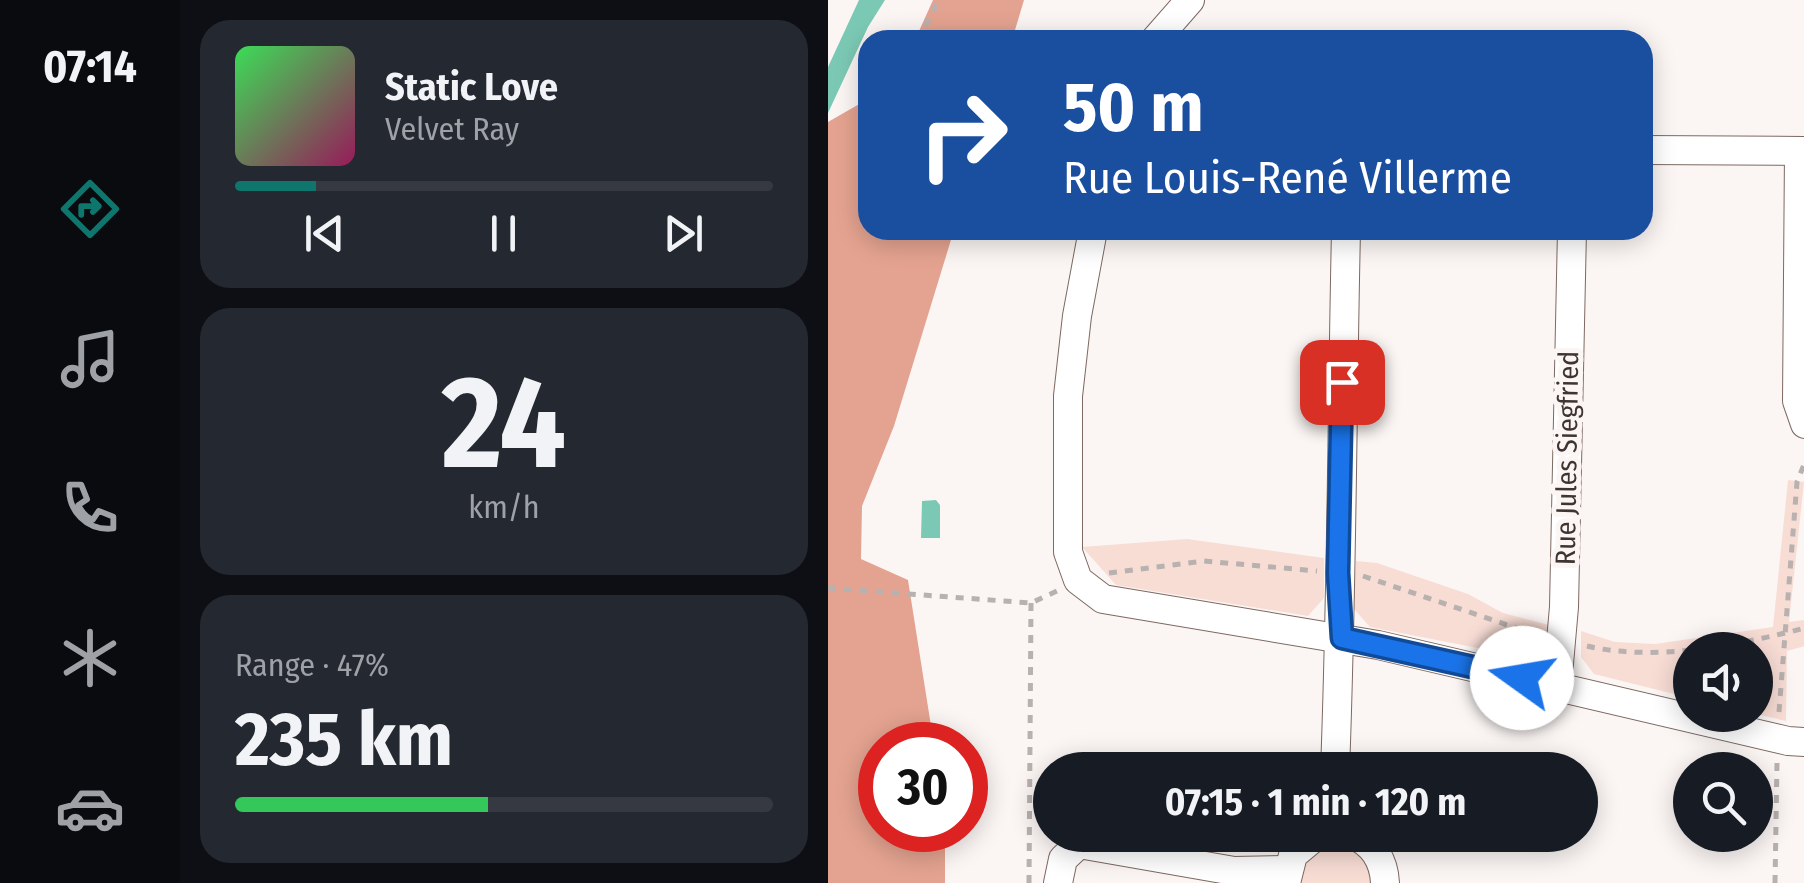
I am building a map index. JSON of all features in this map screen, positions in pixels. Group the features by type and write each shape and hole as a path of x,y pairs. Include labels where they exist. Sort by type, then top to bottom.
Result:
{"street":[{"path":"1163,30 1190,0"},
{"path":"1653,150 1802,151 1797,402 1804,424"},
{"path":"1090,240 1068,396 1068,552 1078,580 1104,599 1342,638 1791,740"},
{"path":"1336,752 1342,638 1338,573 1346,240"},
{"name":"Rue Jules Siegfried","path":"1557,686 1564,608 1572,240"},
{"path":"1058,883 1063,859 1079,844 1234,871 1286,876 1297,852"},
{"path":"1376,852 1382,862 1385,883"},
{"path":"1182,883 1234,871"}],"path":[{"path":"923,30 938,0"},
{"path":"1775,883 1791,740 1797,482 1804,462"},
{"path":"1029,883 1031,603"}],"shaded area":[{"path":"859,0 885,0 867,30 858,30 858,48 828,113 828,67"},
{"path":"933,0 1024,0 1015,30 920,30"},
{"path":"858,105 858,240 951,240 894,426 862,506 861,559 908,580 930,722 858,722 858,852 945,852 945,883 828,883 828,122"},
{"path":"1788,480 1804,482 1789,622 1804,620 1805,646 1787,651 1786,721 1773,718 1773,632 1738,632 1773,627"},
{"path":"936,500 940,505 940,538 921,538 922,501"},
{"path":"1187,539 1324,558 1324,598 1308,616 1116,585 1082,547"},
{"path":"1356,561 1377,563 1468,594 1503,613 1549,625 1549,643 1534,659 1370,627 1353,608"},
{"path":"1581,631 1615,642 1673,641 1673,694 1594,674 1581,657"},
{"path":"1316,852 1358,852 1375,883 1298,883"}],"route":[{"path":"1342,382 1338,573 1342,638 1522,678"}]}
